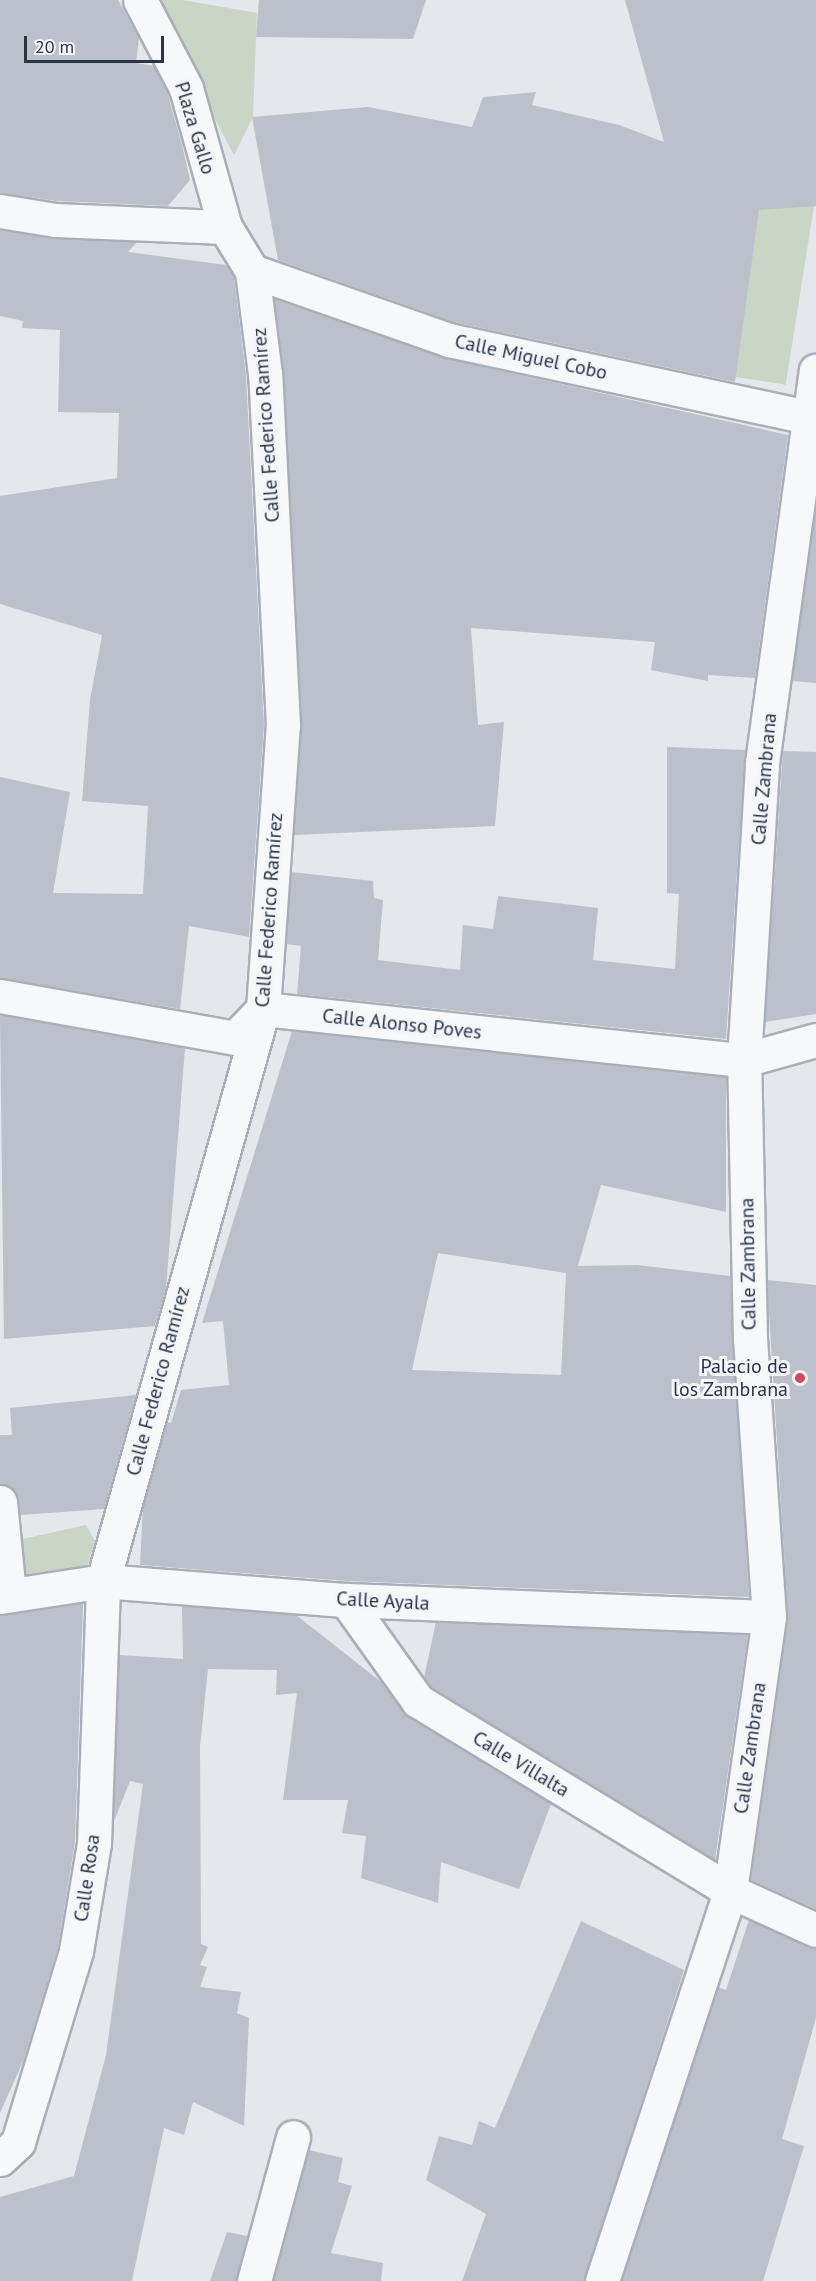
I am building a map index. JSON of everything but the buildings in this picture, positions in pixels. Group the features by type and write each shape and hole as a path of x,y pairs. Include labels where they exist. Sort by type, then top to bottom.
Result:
{"street":[{"name":"Plaza Gallo","path":"141,0 186,88 225,227"},
{"path":"0,211 55,219 225,227"},
{"name":"Calle Federico Ramírez","path":"103,1581 263,1009 283,725 266,374 252,271 225,227"},
{"name":"Calle Miguel Cobo","path":"252,271 449,340 813,419"},
{"name":"Calle Zambrana","path":"602,2281 730,1891 769,1617 750,1339 744,1060 762,763 813,419 816,371"},
{"path":"0,996 235,1038 263,1009"},
{"name":"Calle Alonso Poves","path":"263,1009 744,1060 816,1040"},
{"path":"0,1502 5,1596"},
{"name":"Calle Ayala","path":"5,1596 103,1581 346,1600 769,1617"},
{"name":"Calle Rosa","path":"0,2159 18,2142 76,1951 94,1844 103,1581"},
{"name":"Calle Villalta","path":"346,1600 418,1701 730,1891 816,1930"},
{"path":"254,2281 293,2137"}],"green space":[{"path":"152,0 182,0 257,13 253,117 234,155"},
{"path":"760,197 814,206 786,385 731,376"},
{"path":"86,1525 95,1541 83,1579 9,1594 9,1542"}],"place":[{"name":"Palacio de los Zambrana","path":"800,1378"}]}
